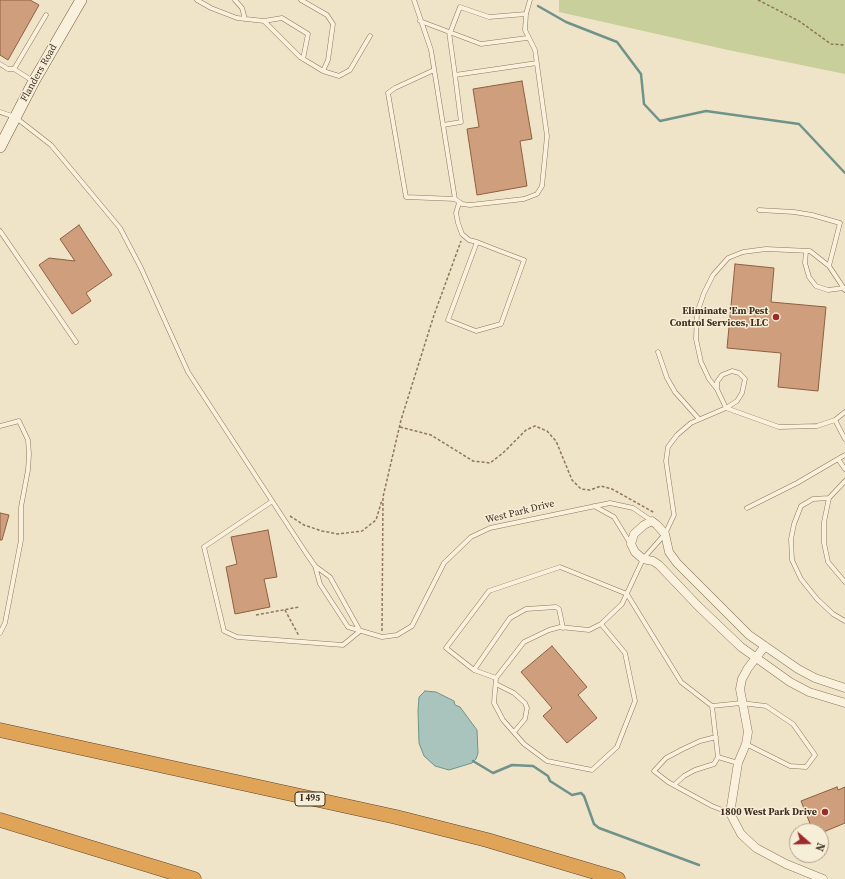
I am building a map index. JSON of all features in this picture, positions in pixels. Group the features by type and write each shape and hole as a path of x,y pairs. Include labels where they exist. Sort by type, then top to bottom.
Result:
{"highway":[{"name":"I 495","path":"0,730 396,817 487,840 618,879"},
{"path":"0,820 194,879"}],"main road":[{"name":"Flanders Road","path":"0,147 34,81 81,0"}],"street":[{"name":"West Park Drive","path":"651,520 665,534"},
{"path":"651,520 634,534 631,544 635,552 643,559 653,561 659,565 722,631 756,657 809,692 845,703"},
{"path":"665,534 669,552 677,563 732,620 765,646 815,678 845,688"},
{"path":"765,646 742,679 740,690 741,703 748,732 746,744 738,763 730,813 741,834 756,848 786,864 823,879"}],"lane":[{"path":"197,0 211,8 237,18 264,21 282,18 308,34 303,58"},
{"path":"235,0 242,8 245,19"},
{"path":"301,0 327,15 333,24 328,60 323,71"},
{"path":"414,0 431,50 457,201 456,213 463,235 468,240 477,242 524,260 501,324 476,330 448,320 477,242"},
{"path":"434,70 395,88 388,93 406,197 457,201 470,205 524,199 532,196 540,190 543,181 547,136 535,50 527,38 525,30 526,14 530,0"},
{"path":"443,125 461,122 449,32 460,7 489,17 526,14"},
{"path":"14,69 46,15"},
{"path":"264,21 303,58 323,71 339,76 350,70 370,36"},
{"path":"420,21 482,44 527,38"},
{"path":"455,74 537,63"},
{"path":"0,64 8,69 14,69 34,81"},
{"name":"West Park Drive","path":"0,112 15,117 51,145 120,228 141,268 188,372 276,510 315,566 330,577 360,632"},
{"path":"759,210 812,214 840,223 829,266"},
{"path":"0,231 76,342"},
{"path":"806,250 805,263 809,277 816,286 828,290 844,289 829,266 810,251 806,250 766,249 743,252 728,258 713,275 704,293 697,314 696,339 701,362 726,408 779,427 817,426 835,420 845,412"},
{"path":"658,352 667,378 675,392 699,419"},
{"path":"601,624 625,653 635,701 617,747 592,770 547,761 524,744 503,720 494,703 496,678 524,642 549,630 563,628 589,630 601,624 622,604 643,559 665,534 674,515 666,461 668,447 676,435 691,423 726,408 739,397 745,379 739,373 732,371 722,375 717,382 717,389"},
{"path":"835,420 845,439"},
{"path":"0,426 19,421 28,440 29,454 28,470 21,507 21,540 5,623 0,633"},
{"path":"746,508 797,483 845,455"},
{"path":"838,459 845,469"},
{"path":"845,481 830,498 824,522 824,543 828,562 845,582"},
{"path":"830,498 813,500 801,506 794,524 791,539 792,560 801,579 817,599 833,614 845,621"},
{"path":"271,502 204,547 224,631 237,637 343,644 360,632"},
{"name":"West Park Drive","path":"315,566 320,584 348,627 360,632 382,637 396,635 412,626 444,562 471,538 490,528 610,503 638,510 651,520"},
{"path":"594,506 614,517 631,544"},
{"path":"496,678 474,670 446,648 489,591 560,567 627,594 681,682 712,706 741,703 766,706 792,724 815,755 806,767 790,766 746,744"},
{"path":"474,670 510,618 526,609 556,606 559,609 563,628"},
{"path":"496,684 514,693 525,703 525,719 514,732"},
{"path":"674,785 684,776 695,770 714,764 718,757 712,706"},
{"path":"716,737 700,741 666,758 654,771 674,785 712,806 730,813"},
{"path":"718,757 738,763"}],"path":[{"path":"758,0 799,20 831,44 845,45"},
{"path":"276,510 294,518 304,525 338,534 362,531 376,520 383,497 399,427 434,315 463,235"},
{"path":"399,427 432,436 473,461 490,462 503,453 526,430 535,426 547,431 556,441 572,480 581,489 590,490 601,486 612,489 655,512 651,520"},
{"path":"382,637 383,497"},
{"path":"256,615 300,607"},
{"path":"285,610 301,642"}],"green space":[{"path":"559,0 845,0 845,74 728,50 559,12"}],"water":[{"path":"425,691 436,692 454,701 455,705 460,707 477,730 478,753 476,759 472,763 449,770 435,766 424,756 419,743 418,711 419,697"}],"building":[{"path":"0,0 30,0 39,5 8,60 0,55"},
{"path":"522,81 532,139 520,141 527,186 477,195 467,129 479,127 473,89"},
{"path":"79,225 112,275 86,293 91,301 72,314 39,265 49,258 75,261 60,239"},
{"path":"735,264 774,268 771,302 826,307 818,391 778,387 781,353 727,348"},
{"path":"0,513 9,515 2,540 0,540"},
{"path":"268,530 277,577 264,579 270,607 235,614 226,567 237,564 231,537"},
{"path":"552,646 587,687 578,695 597,718 567,743 543,716 552,708 521,672"},
{"name":"1800 West Park Drive","path":"837,787 838,790 845,787 845,823 829,830 829,823 810,823 801,801"}],"waterway":[{"path":"538,6 566,22 617,42 641,74 644,104 660,121 706,111 799,124 845,173"},
{"path":"473,761 493,773 512,765 533,766 548,776 550,781 572,795 581,793 584,796 594,824 599,828 699,865"}],"place":[{"name":"Eliminate 'Em Pest Control Services, LLC","path":"776,317"},
{"name":"1800 West Park Drive","path":"825,812"}]}
